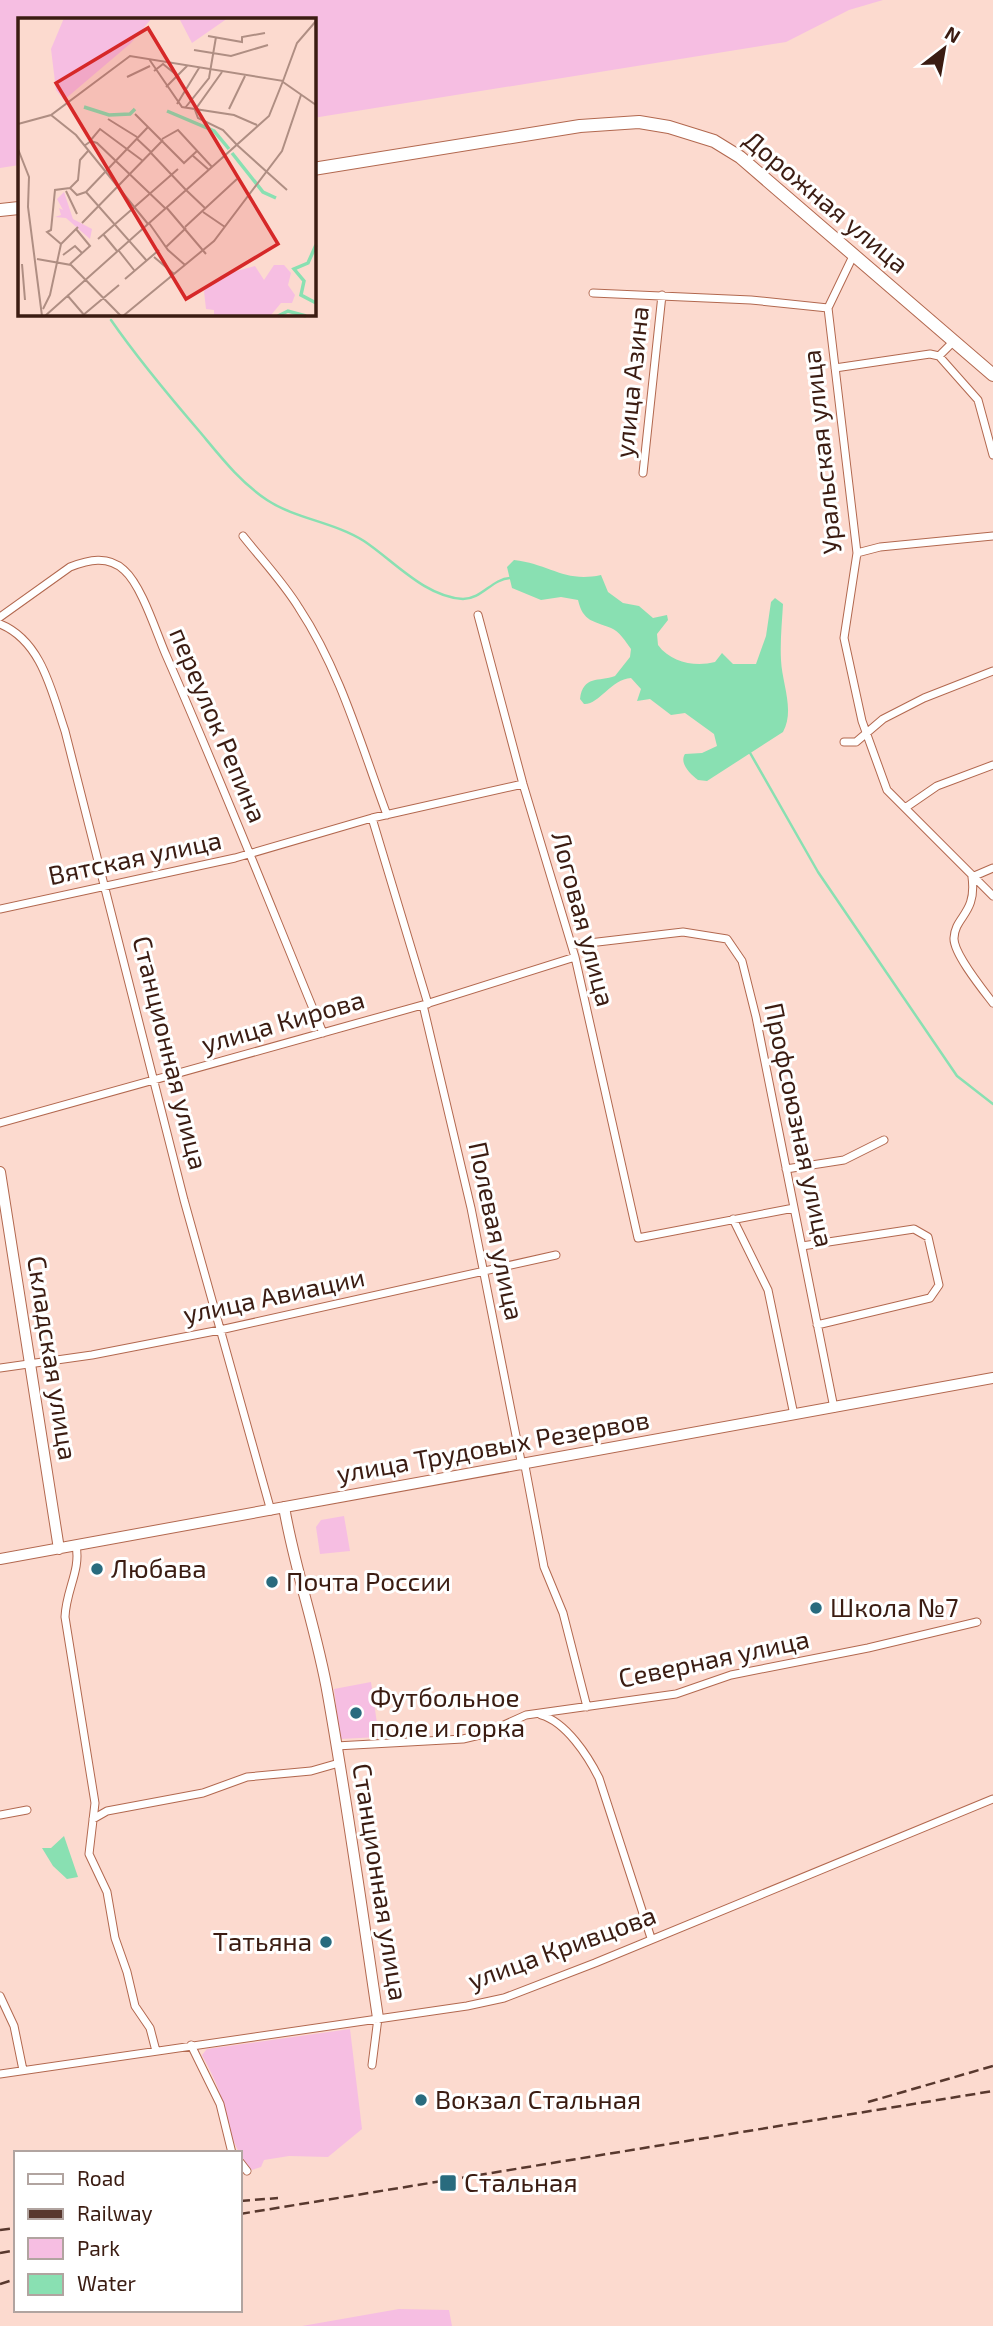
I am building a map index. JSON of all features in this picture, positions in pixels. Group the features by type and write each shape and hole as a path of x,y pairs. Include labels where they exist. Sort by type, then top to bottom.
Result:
{"highway":[{"name":"Дорожная улица","path":"315,169 580,126 639,122 669,127 714,141 740,157 993,375"},
{"path":"0,210 18,208"}],"main road":[{"name":"Складская улица","path":"0,1172 59,1549"},
{"name":"улица Трудовых Резервов","path":"0,1559 524,1466 993,1378"},
{"name":"Станционная улица","path":"285,1507 294,1563 316,1635 339,1763 378,2018"}],"street":[{"path":"828,308 854,253"},
{"name":"улица Азина","path":"593,293 662,295 828,308"},
{"name":"улица Азина","path":"643,472 662,295"},
{"name":"Уральская улица","path":"828,308 858,553 844,631 866,736 884,786 993,896"},
{"path":"939,356 954,341"},
{"path":"835,368 930,354 939,356 978,400 993,455"},
{"path":"243,536 288,590 321,647 343,695 387,815"},
{"path":"858,553 880,547 993,536"},
{"name":"переулок Репина","path":"0,617 70,567 82,562 96,559 113,562 122,568 134,584 176,678 323,1033"},
{"name":"Логовая улица","path":"478,615 523,784 572,945 638,1238 733,1219"},
{"name":"Станционная улица","path":"0,624 21,636 45,671 65,732 153,1080 271,1511"},
{"path":"844,742 856,742 883,719 933,694 993,671"},
{"path":"905,808 937,786 993,765"},
{"name":"Вятская улица","path":"0,909 249,855 372,818 523,784"},
{"name":"Полевая улица","path":"372,818 425,1004 484,1271 544,1567 563,1613 587,1707"},
{"path":"993,868 972,877 975,897 953,936 956,950 993,1003"},
{"name":"Профсоюзная улица","path":"572,945 683,932 727,939 742,961 757,1017 834,1408"},
{"name":"улица Кирова","path":"0,1123 425,1004 575,957"},
{"path":"786,1169 844,1160 884,1140"},
{"path":"794,1208 733,1219 768,1290 794,1415"},
{"path":"802,1246 914,1229 931,1242 937,1264 939,1284 930,1297 817,1325"},
{"name":"улица Авиации","path":"0,1368 92,1355 220,1330 556,1255"},
{"path":"76,1546 76,1572 66,1596 66,1626 94,1803 89,1854 107,1892 115,1938 130,1979 135,2006 150,2028 156,2051"},
{"name":"Северная улица","path":"336,1746 463,1739 533,1714 676,1694 731,1675 868,1648 977,1622"},
{"path":"533,1714 543,1715 555,1722 593,1765 605,1791 651,1938"},
{"path":"93,1819 107,1811 210,1791 247,1777 311,1770 339,1763"},
{"name":"улица Кривцова","path":"0,2074 475,2005 504,1998 993,1799"},
{"path":"0,1815 27,1810"},
{"path":"0,1996 14,2026 23,2070"},
{"path":"372,2065 378,2018"},
{"path":"191,2045 220,2104 232,2151"},
{"path":"242,2165 247,2171"}],"green space":[{"path":"0,0 883,0 849,10 786,42 315,118 315,18 18,18 18,165 0,168"},
{"path":"344,1516 350,1551 320,1554 316,1527 321,1520"},
{"name":"Футбольное поле и горка","path":"371,1682 379,1737 340,1739 334,1689"},
{"path":"350,2029 362,2129 328,2157 289,2156 264,2160 261,2167 252,2170 242,2156 242,2151 236,2146 218,2089 202,2055 207,2049"},
{"path":"399,2309 449,2310 452,2326 302,2326"}],"water":[{"path":"514,560 577,577 601,575 608,592 623,603 639,606 653,618 667,615 668,620 657,634 658,645 677,660 692,664 715,662 722,653 733,664 756,664 766,636 771,602 775,598 783,604 781,660 788,715 783,732 707,781 698,780 686,768 683,761 685,754 702,753 717,746 714,734 685,713 671,715 650,699 637,701 641,689 631,678 624,679 595,700 584,704 580,699 584,686 615,676 630,657 631,649 614,629 586,617 578,600 561,597 541,600 512,588 507,567"},
{"path":"64,1836 78,1877 67,1879 53,1866 42,1848 51,1848"}],"waterway":[{"path":"111,320 154,377 223,459 267,500 364,541 410,577 449,597 470,598 510,578"},
{"path":"749,751 818,872 957,1076 993,1104"}],"railway":[{"path":"868,2102 993,2066"},
{"path":"242,2214 993,2091"},
{"path":"242,2201 278,2198"},
{"path":"0,2230 14,2228"},
{"path":"0,2253 14,2250"},
{"path":"0,2284 14,2280"}],"place":[{"name":"Любава","path":"97,1569"},
{"name":"Почта России","path":"272,1582"},
{"name":"Школа №7","path":"816,1608"},
{"name":"Футбольное поле и горка","path":"356,1713"},
{"name":"Татьяна","path":"326,1942"},
{"name":"Вокзал Стальная","path":"421,2100"},
{"name":"Стальная","path":"448,2183"}]}
